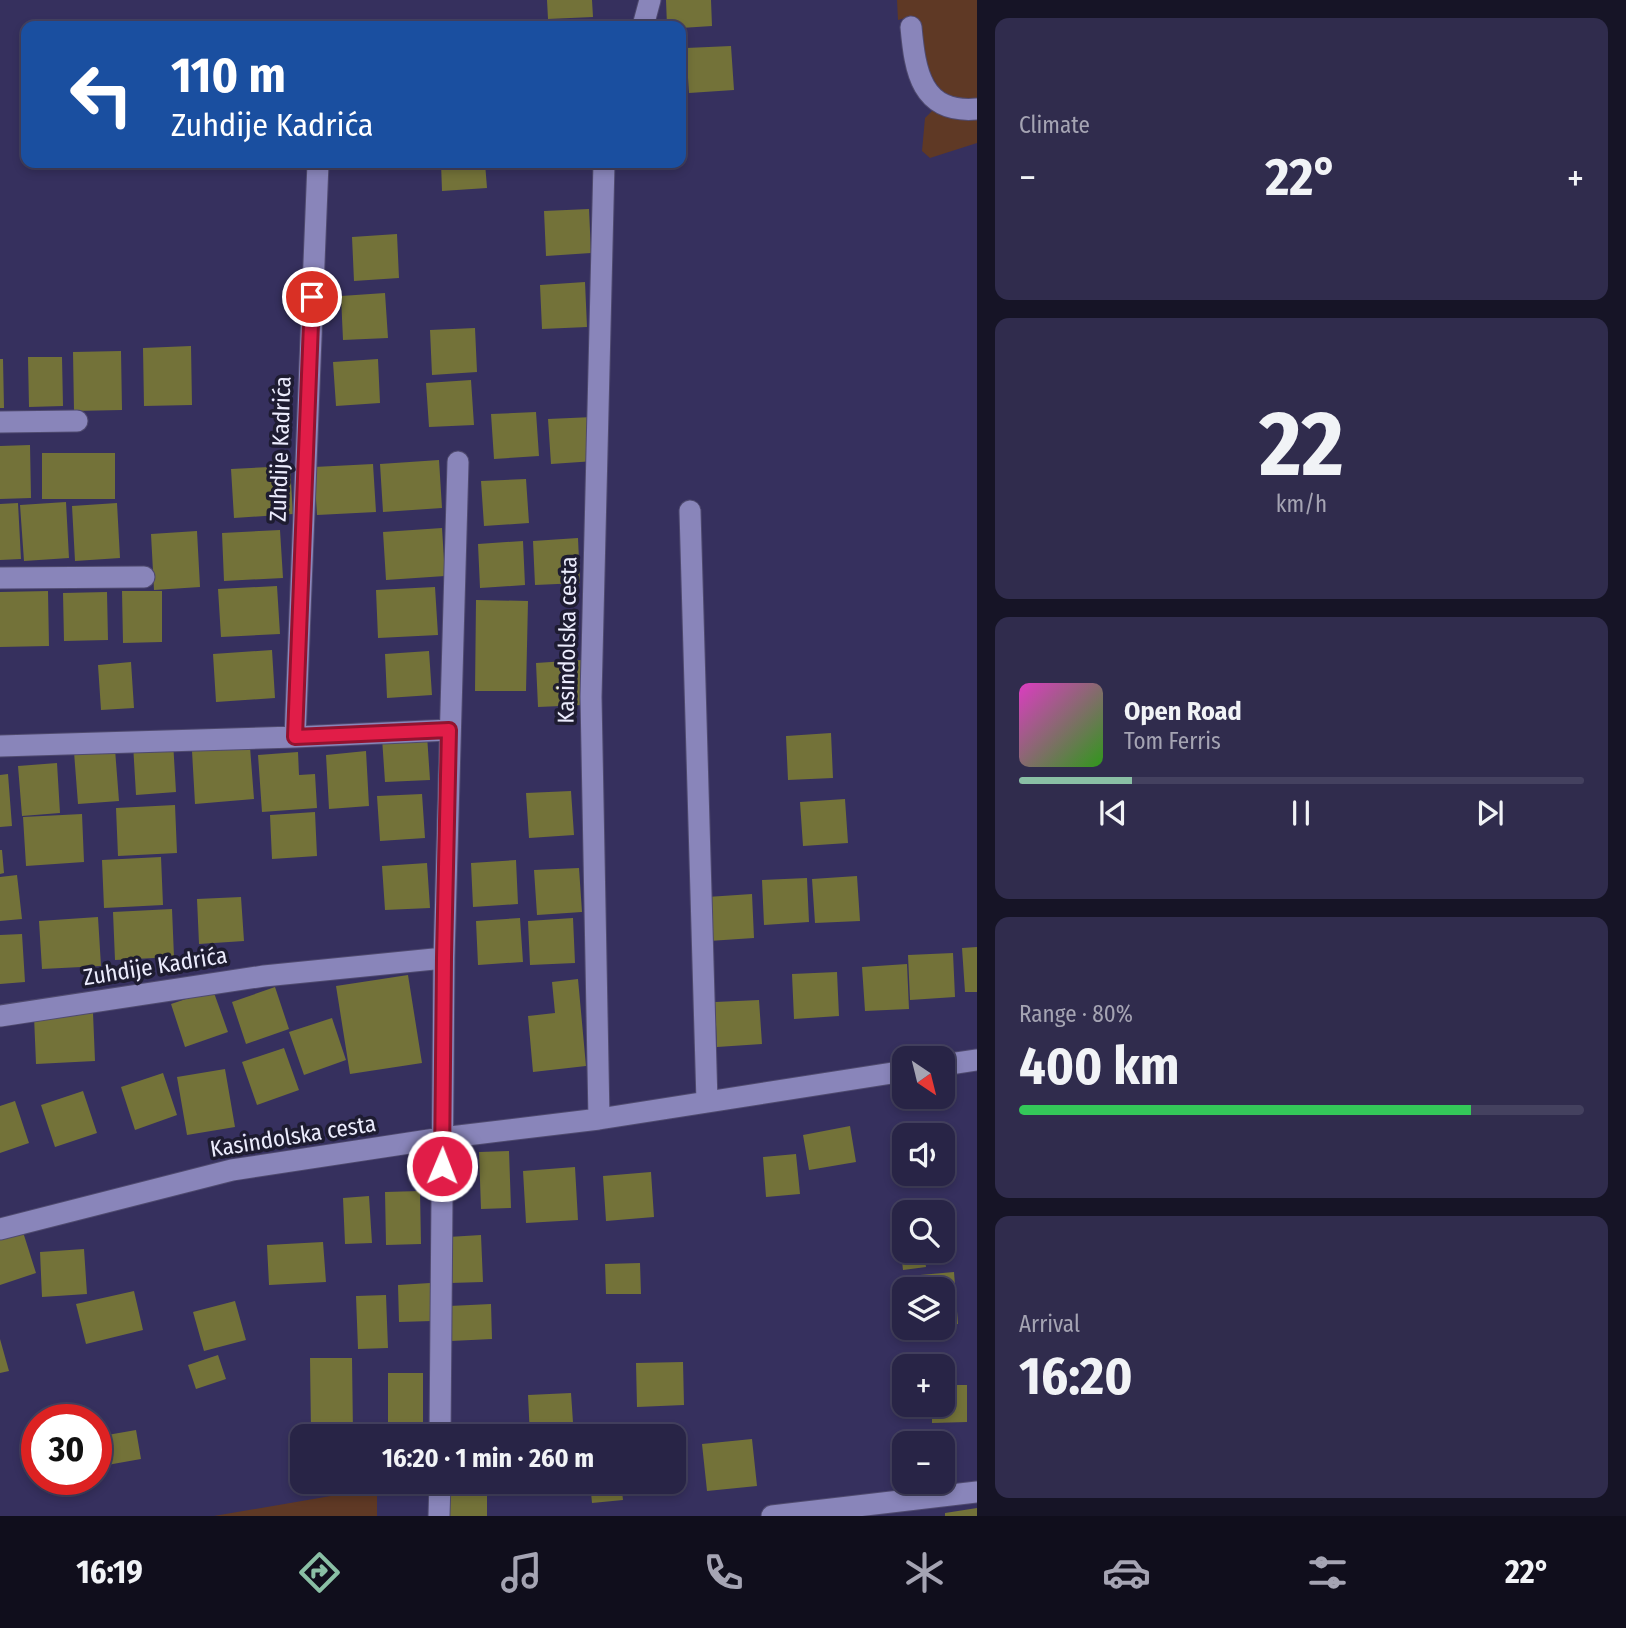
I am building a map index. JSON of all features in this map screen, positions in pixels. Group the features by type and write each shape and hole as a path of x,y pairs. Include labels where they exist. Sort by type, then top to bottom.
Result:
{"street":[{"path":"644,21 650,0"},
{"path":"911,27 919,77 928,93 940,104 955,110 977,109"},
{"name":"Zuhdije Kadrića","path":"295,737 318,168"},
{"name":"Kasindolska cesta","path":"599,1119 591,697 604,168"},
{"path":"0,422 77,421"},
{"path":"440,1424 444,958 458,462"},
{"path":"690,511 707,1102"},
{"path":"0,579 144,577"},
{"path":"0,746 449,730"},
{"name":"Zuhdije Kadrića","path":"0,1016 264,975 444,958"},
{"path":"956,1063 977,1060"},
{"name":"Kasindolska cesta","path":"0,1228 232,1170 443,1138 599,1119 892,1073"},
{"path":"772,1516 977,1492"},
{"path":"439,1516 440,1494"}],"shaded area":[{"path":"897,0 977,0 977,100 954,98 938,85 927,65 919,20 913,16 898,20"},
{"path":"932,111 977,116 977,143 930,158 922,151 925,118"},
{"path":"342,1494 377,1494 377,1516 214,1516"}],"building":[{"path":"547,0 592,0 593,17 548,19"},
{"path":"666,0 711,0 712,26 686,28 686,21 667,21"},
{"path":"731,46 734,90 689,93 686,48"},
{"path":"441,168 485,168 487,188 442,191"},
{"path":"589,209 591,253 546,256 544,211"},
{"path":"397,234 399,278 354,281 352,237"},
{"path":"585,282 587,327 542,329 540,285"},
{"path":"385,293 388,338 343,340 341,296"},
{"path":"475,328 477,372 432,375 430,330"},
{"path":"191,346 192,405 144,406 143,348"},
{"path":"121,351 122,410 74,411 73,352"},
{"path":"28,357 62,357 63,406 29,407"},
{"path":"0,359 3,359 4,408 0,408"},
{"path":"378,359 380,403 336,406 333,362"},
{"path":"471,380 474,425 429,427 426,383"},
{"path":"536,412 539,456 494,459 491,414"},
{"path":"593,417 595,461 551,464 548,419"},
{"path":"30,445 31,498 0,499 0,446"},
{"path":"42,453 115,453 115,499 42,499"},
{"path":"439,460 442,508 383,512 380,464"},
{"path":"373,464 376,512 317,515 314,467"},
{"path":"290,466 293,514 234,518 231,469"},
{"path":"526,479 529,523 484,526 481,481"},
{"path":"66,502 69,558 24,561 20,505"},
{"path":"18,503 21,559 0,560 0,504"},
{"path":"117,503 120,558 75,561 72,506"},
{"path":"442,528 445,576 386,580 383,532"},
{"path":"280,530 283,578 224,581 222,533"},
{"path":"197,531 200,587 154,590 151,534"},
{"path":"578,538 580,583 535,585 533,541"},
{"path":"523,541 525,585 480,588 478,544"},
{"path":"277,586 280,634 221,637 218,589"},
{"path":"435,587 438,635 378,638 376,590"},
{"path":"48,591 49,646 0,647 0,592"},
{"path":"122,591 162,591 162,642 123,643"},
{"path":"107,592 108,640 64,641 63,593"},
{"path":"476,600 528,601 526,691 475,691"},
{"path":"272,650 275,698 216,702 213,654"},
{"path":"429,651 432,695 387,698 385,654"},
{"path":"581,660 583,705 538,707 536,663"},
{"path":"131,662 134,708 101,710 98,665"},
{"path":"831,733 833,778 788,780 786,736"},
{"path":"427,735 430,780 385,782 382,738"},
{"path":"173,741 176,792 136,795 133,744"},
{"path":"250,747 254,799 195,804 192,751"},
{"path":"115,749 119,801 78,804 74,752"},
{"path":"366,751 369,806 329,809 326,755"},
{"path":"298,752 299,775 315,774 317,808 262,812 258,755"},
{"path":"57,763 60,813 22,816 18,766"},
{"path":"8,774 12,826 0,827 0,775"},
{"path":"571,791 574,835 529,838 526,793"},
{"path":"422,794 425,838 380,841 377,796"},
{"path":"845,799 848,843 803,846 800,802"},
{"path":"175,805 177,853 118,856 116,808"},
{"path":"315,812 317,856 272,859 270,815"},
{"path":"82,814 84,862 26,866 23,817"},
{"path":"0,850 4,873 0,874"},
{"path":"161,857 163,905 104,908 102,860"},
{"path":"516,860 518,904 473,907 471,863"},
{"path":"427,863 430,908 385,910 382,866"},
{"path":"579,868 582,912 537,915 534,870"},
{"path":"17,875 22,919 0,921 0,877"},
{"path":"857,876 860,921 815,923 812,879"},
{"path":"807,878 809,922 764,925 762,880"},
{"path":"752,894 754,938 709,941 707,897"},
{"path":"241,897 244,941 199,944 197,899"},
{"path":"172,909 174,957 115,960 113,912"},
{"path":"98,917 101,966 42,969 39,921"},
{"path":"520,918 523,962 478,965 476,921"},
{"path":"573,918 575,963 530,965 528,921"},
{"path":"22,934 25,982 0,984 0,935"},
{"path":"977,947 977,992 965,992 962,948"},
{"path":"953,953 955,997 910,1000 908,955"},
{"path":"907,964 909,1009 865,1011 862,967"},
{"path":"837,972 839,1016 794,1019 792,974"},
{"path":"408,975 422,1063 350,1074 336,986"},
{"path":"578,979 586,1066 533,1072 528,1016 555,1013 552,982"},
{"path":"275,987 289,1029 246,1044 232,1002"},
{"path":"213,990 228,1032 185,1047 171,1004"},
{"path":"759,1000 762,1044 717,1047 715,1002"},
{"path":"93,1013 95,1061 36,1064 34,1016"},
{"path":"332,1018 346,1060 304,1075 289,1032"},
{"path":"284,1048 299,1090 257,1105 242,1062"},
{"path":"225,1069 235,1127 187,1135 177,1077"},
{"path":"163,1073 177,1115 135,1130 121,1087"},
{"path":"83,1091 97,1133 55,1147 41,1105"},
{"path":"15,1101 29,1143 0,1153 0,1106"},
{"path":"850,1126 856,1162 809,1170 803,1135"},
{"path":"509,1151 511,1208 481,1209 479,1152"},
{"path":"796,1154 800,1194 766,1197 763,1157"},
{"path":"575,1167 578,1220 526,1223 523,1171"},
{"path":"651,1172 654,1217 606,1221 603,1176"},
{"path":"420,1191 421,1244 386,1245 385,1192"},
{"path":"369,1196 372,1243 345,1244 343,1198"},
{"path":"23,1232 36,1273 0,1285 0,1239"},
{"path":"481,1235 483,1282 450,1283 448,1237"},
{"path":"323,1242 326,1282 269,1285 267,1245"},
{"path":"84,1249 87,1294 42,1297 40,1252"},
{"path":"640,1263 641,1294 606,1294 605,1264"},
{"path":"902,1263 926,1263 926,1267 903,1270"},
{"path":"954,1272 954,1277 920,1277"},
{"path":"430,1283 432,1321 399,1322 398,1285"},
{"path":"955,1285 958,1324 955,1324"},
{"path":"134,1291 143,1330 86,1344 76,1304"},
{"path":"386,1295 388,1348 358,1349 356,1296"},
{"path":"235,1301 246,1340 204,1351 193,1312"},
{"path":"491,1304 492,1339 451,1341 449,1306"},
{"path":"0,1339 9,1371 0,1373"},
{"path":"218,1355 226,1379 196,1389 188,1365"},
{"path":"310,1358 352,1358 353,1424 311,1424"},
{"path":"683,1362 684,1405 637,1407 636,1363"},
{"path":"388,1373 423,1373 423,1422 388,1422"},
{"path":"955,1385 967,1385 967,1422 932,1423 932,1417 955,1417"},
{"path":"571,1393 573,1424 529,1424 528,1395"},
{"path":"136,1430 141,1459 112,1464 112,1434"},
{"path":"752,1439 757,1486 707,1491 702,1444"},
{"path":"448,1494 487,1494 487,1516 448,1516"},
{"path":"591,1494 622,1494 623,1500 592,1503"},
{"path":"977,1508 977,1516 945,1516 945,1513"}],"route":[{"path":"312,297 295,737 449,730 442,1166"}]}
